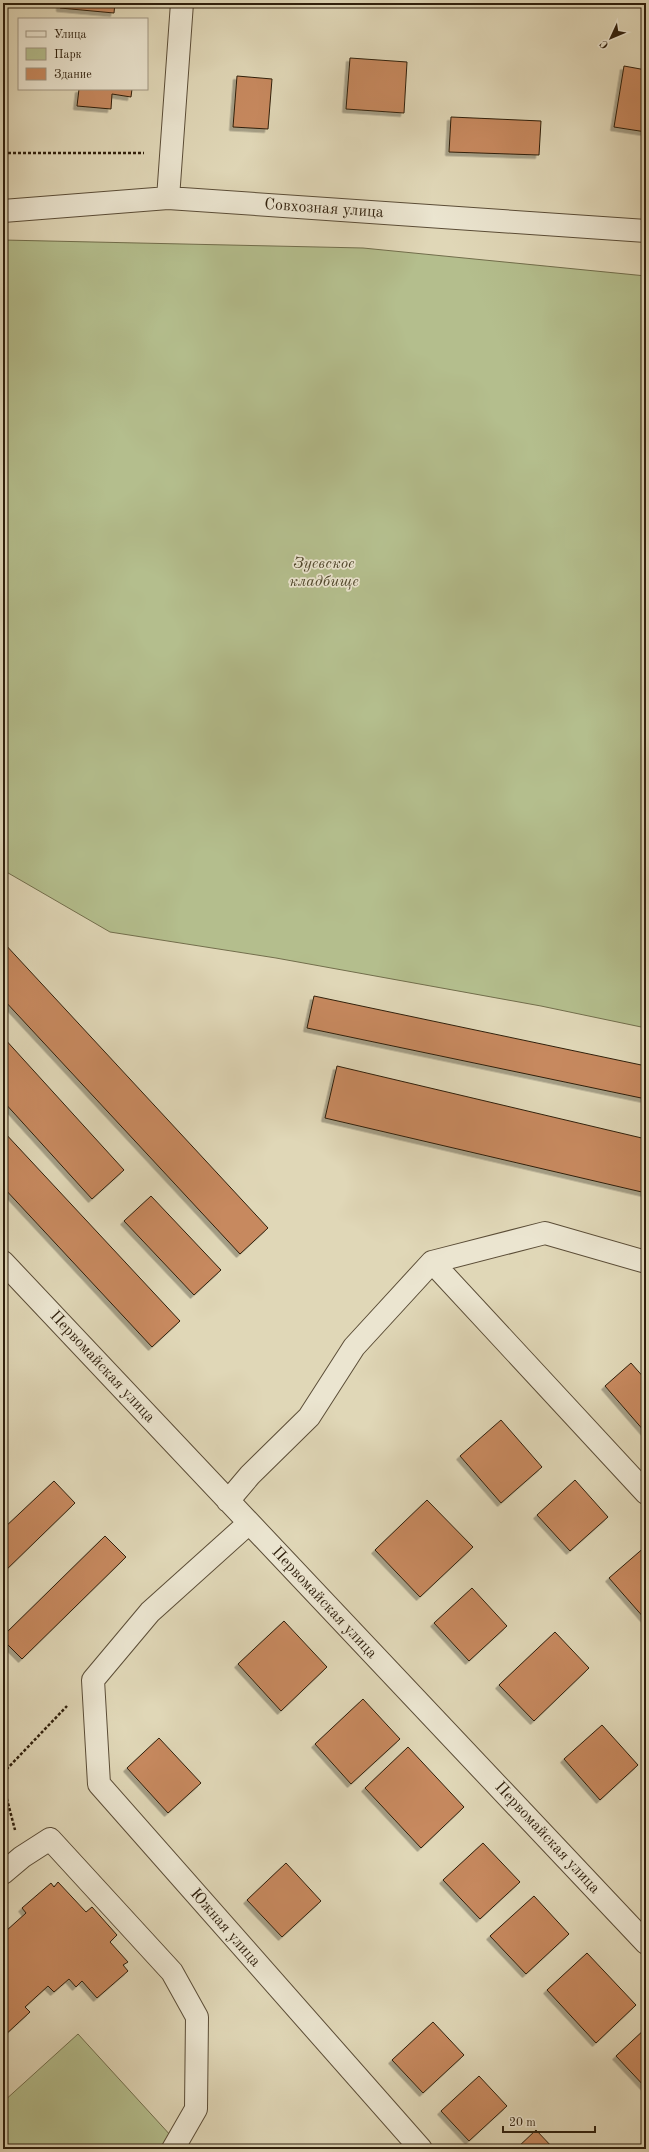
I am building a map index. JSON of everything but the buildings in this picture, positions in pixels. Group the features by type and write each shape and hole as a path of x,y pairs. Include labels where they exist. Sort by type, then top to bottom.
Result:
{"street":[{"path":"168,198 182,3"},
{"name":"Совхозная улица","path":"3,210 168,198 646,231"},
{"path":"228,1501 250,1475 309,1417 354,1347 432,1262 545,1233 646,1262"},
{"name":"Первомайская улица","path":"3,1262 646,1943"},
{"path":"432,1262 646,1493"},
{"path":"93,1680 150,1612 249,1522"},
{"name":"Южная улица","path":"93,1680 99,1784 421,2149"},
{"path":"3,1873 22,1857 50,1839 172,1972 197,2017 196,2109 173,2149"}],"path":[{"path":"3,153 171,153"},
{"path":"3,1773 93,1680"},
{"path":"3,1784 22,1857"}],"green space":[{"name":"Зуевское кладбище","path":"3,240 363,248 646,276 646,1028 541,1006 276,958 110,932 3,870"},
{"path":"78,2034 172,2137 159,2149 3,2149 3,2102"}]}
